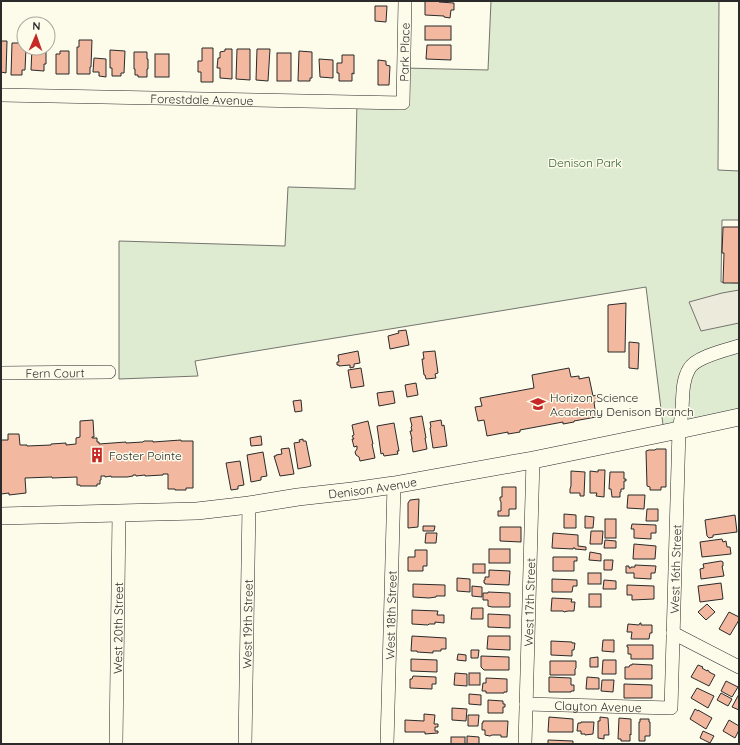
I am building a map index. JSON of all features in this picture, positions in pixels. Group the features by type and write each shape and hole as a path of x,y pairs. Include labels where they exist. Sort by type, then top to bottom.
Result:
{"main road":[{"name":"Denison Avenue","path":"1,516 197,511 249,505 298,497 394,485 533,460 739,417"}],"street":[{"name":"Park Place","path":"403,103 406,1"},
{"name":"Forestdale Avenue","path":"1,95 403,103"},
{"name":"West 16th Street","path":"670,708 680,430 683,386 689,368 701,359 717,352 739,346"},
{"name":"Fern Court","path":"1,373 109,372"},
{"name":"West 17th Street","path":"525,744 533,460"},
{"name":"West 18th Street","path":"387,744 394,485"},
{"name":"West 19th Street","path":"246,744 249,505"},
{"name":"West 20th Street","path":"116,744 119,513"},
{"path":"673,633 739,667"},
{"name":"Clayton Avenue","path":"526,704 670,708"}],"green space":[{"name":"Denison Park","path":"491,1 719,1 718,170 739,171 739,220 722,220 721,282 739,283 739,417 664,433 646,287 195,361 198,376 119,379 119,241 285,246 288,187 355,189 357,102 403,103 404,68 488,70"}],"shaded area":[{"path":"739,290 739,323 701,331 689,302"}],"building":[{"path":"425,1 454,3 454,10 451,10 450,18 444,16 425,15"},
{"path":"375,6 387,6 386,22 375,21"},
{"path":"425,26 451,26 451,40 425,40"},
{"path":"79,40 92,40 90,74 77,74 77,47 79,47"},
{"path":"1,41 7,41 6,73 1,72"},
{"path":"12,43 16,43 16,56 26,56 25,70 22,70 22,75 11,75"},
{"path":"427,45 451,45 451,60 426,59"},
{"path":"202,48 213,48 213,82 201,82 201,72 198,72 198,61 202,61"},
{"path":"225,49 232,49 232,79 220,78 220,68 217,68 220,52 225,51"},
{"path":"237,49 250,49 250,80 236,79"},
{"path":"257,49 270,49 268,81 256,80"},
{"path":"110,50 125,51 124,73 121,73 121,76 112,76 112,68 110,68"},
{"path":"60,51 69,51 69,74 56,74 56,54 60,54"},
{"path":"299,51 312,52 312,78 310,78 310,81 298,81"},
{"path":"134,52 147,52 147,77 138,77 138,75 135,75"},
{"path":"277,53 291,53 291,81 277,81"},
{"path":"155,54 169,54 169,77 155,77"},
{"path":"342,55 354,55 354,74 352,73 352,81 339,81 337,63 342,63"},
{"path":"32,56 46,56 44,71 31,70"},
{"path":"94,58 106,59 106,77 99,76 99,72 93,72"},
{"path":"319,59 333,60 333,78 320,77"},
{"path":"378,60 386,61 386,65 390,66 389,85 378,85"},
{"path":"723,227 739,227 739,283 723,283"},
{"path":"626,303 625,352 608,352 608,305"},
{"path":"406,330 409,345 390,349 388,336 399,333 398,331"},
{"path":"629,342 639,343 638,369 629,368"},
{"path":"358,351 360,363 354,364 354,367 350,368 350,365 337,365 337,362 339,362 338,355"},
{"path":"435,351 438,373 435,374 436,378 426,379 422,359 424,359 423,352"},
{"path":"361,368 364,386 351,388 348,370"},
{"name":"Horizon Science Academy Denison Branch","path":"569,368 571,377 579,376 579,379 589,377 593,396 597,395 598,401 594,402 596,417 563,424 563,422 520,430 520,432 508,434 508,432 487,436 484,420 478,421 475,407 482,406 480,398 534,388 532,375"},
{"path":"416,383 418,395 407,397 405,385"},
{"path":"393,391 395,403 379,406 377,393"},
{"path":"301,400 302,411 295,412 293,401"},
{"path":"422,416 427,449 413,452 410,431 412,431 412,426 410,418"},
{"name":"Foster Pointe","path":"93,420 94,437 92,438 97,438 97,442 99,442 99,444 144,441 193,441 193,488 186,488 186,490 168,489 168,474 145,476 133,475 127,477 101,476 100,484 97,484 97,486 77,485 77,477 52,477 25,478 26,493 9,495 9,493 1,494 1,440 8,440 8,434 19,434 20,445 76,444 76,438 80,437 80,421"},
{"path":"441,420 442,426 444,425 447,446 433,448 430,422"},
{"path":"368,421 375,458 360,461 355,452 357,446 354,447 352,439 354,439 352,436 354,435 352,425"},
{"path":"394,423 399,451 397,451 398,454 384,456 383,453 381,454 377,426"},
{"path":"261,436 262,445 251,446 250,438"},
{"path":"303,439 303,441 306,441 311,466 298,469 294,443 300,442 299,440"},
{"path":"289,448 294,474 280,476 274,456 282,454 281,449"},
{"path":"666,449 666,487 661,487 661,490 650,490 650,487 647,486 646,451"},
{"path":"263,452 267,476 261,477 261,480 251,482 247,455"},
{"path":"240,461 244,485 238,486 238,489 231,490 226,463"},
{"path":"598,470 605,470 604,497 596,496 597,493 590,493 590,471 598,472"},
{"path":"571,471 585,472 584,496 580,496 580,493 570,493"},
{"path":"610,472 624,472 624,479 626,479 626,481 624,481 624,489 621,489 620,497 612,497 611,489 609,489"},
{"path":"502,487 516,487 516,509 509,509 509,516 498,516 498,511 501,511 500,497 502,497"},
{"path":"628,495 645,495 644,509 627,508"},
{"path":"419,499 418,527 408,528 408,503 410,500"},
{"path":"647,509 658,509 658,521 646,521"},
{"path":"564,514 576,515 576,528 564,528"},
{"path":"735,515 737,532 713,535 713,537 709,538 707,536 705,520"},
{"path":"585,516 594,517 593,528 585,528"},
{"path":"605,519 616,519 616,538 605,538"},
{"path":"632,524 656,525 656,533 651,533 651,539 634,538 634,529 631,529"},
{"path":"423,526 435,526 434,531 423,531"},
{"path":"500,527 521,527 521,542 500,541"},
{"path":"591,531 603,531 602,544 590,544"},
{"path":"426,533 437,533 436,543 425,543"},
{"path":"553,533 578,535 578,546 586,547 586,550 575,548 552,548"},
{"path":"722,539 723,542 726,541 727,547 730,547 731,554 702,557 700,542"},
{"path":"605,540 616,541 616,548 604,548"},
{"path":"634,544 656,546 655,559 633,559"},
{"path":"489,549 510,549 510,563 489,563"},
{"path":"415,550 427,550 427,566 423,566 423,571 408,571 408,557 415,557"},
{"path":"590,552 601,554 601,561 589,560"},
{"path":"553,557 577,557 577,561 574,561 574,571 553,571"},
{"path":"604,560 613,560 612,570 604,570"},
{"path":"723,562 722,566 724,576 701,579 700,569 704,568 703,564"},
{"path":"473,564 485,564 485,573 473,573"},
{"path":"635,565 656,566 655,573 651,573 651,579 634,578 634,573 626,573 626,566 631,568 635,567"},
{"path":"489,570 510,571 509,585 485,584 484,580 485,577 489,577"},
{"path":"588,573 601,573 601,584 588,584"},
{"path":"457,578 470,579 470,592 457,591"},
{"path":"552,579 577,580 577,586 573,586 572,592 552,592"},
{"path":"604,580 616,581 616,589 603,589"},
{"path":"721,583 723,599 700,602 698,586"},
{"path":"413,584 445,585 445,596 429,598 413,597"},
{"path":"627,585 654,586 654,599 632,600 632,595 627,595"},
{"path":"472,586 482,587 482,597 472,596"},
{"path":"483,593 510,593 510,607 488,606 488,600 483,600"},
{"path":"589,594 601,594 601,607 589,607"},
{"path":"552,598 572,599 571,602 575,602 574,611 551,611"},
{"path":"707,604 715,612 706,620 698,612"},
{"path":"472,608 483,608 483,619 471,619"},
{"path":"412,610 438,611 437,615 444,615 444,623 435,622 435,624 428,625 412,624"},
{"path":"729,612 739,617 739,620 730,635 719,629"},
{"path":"488,614 510,615 510,628 488,627"},
{"path":"640,623 641,625 652,625 652,633 650,633 649,639 631,639 632,632 627,632 628,624 639,625"},
{"path":"412,636 446,638 446,649 441,649 441,651 433,651 433,653 411,651"},
{"path":"488,636 510,636 510,650 487,649"},
{"path":"603,640 614,640 614,652 602,651"},
{"path":"551,641 575,643 574,650 572,650 572,656 551,655"},
{"path":"627,645 653,645 653,659 631,659 631,654 628,654"},
{"path":"471,650 479,650 478,658 471,658"},
{"path":"458,654 466,655 466,661 457,660"},
{"path":"481,656 509,657 509,670 484,670 481,667"},
{"path":"598,657 598,667 590,667 590,658"},
{"path":"411,659 437,660 437,672 411,671"},
{"path":"603,660 616,660 616,674 602,674"},
{"path":"550,661 576,661 575,675 550,675"},
{"path":"632,664 652,665 652,679 625,679 625,667 629,667"},
{"path":"698,665 715,675 709,686 691,677"},
{"path":"455,673 467,674 467,686 454,685"},
{"path":"469,673 480,673 480,685 469,685"},
{"path":"413,676 436,677 436,684 432,684 432,689 410,688 410,679 412,679"},
{"path":"549,677 571,678 571,685 574,685 574,691 549,692"},
{"path":"587,677 599,678 599,689 586,689"},
{"path":"486,678 507,679 507,692 486,693 486,691 482,691 483,683 486,683"},
{"path":"602,680 614,680 613,692 601,691"},
{"path":"726,681 738,687 732,697 721,691"},
{"path":"624,684 652,685 652,698 624,698"},
{"path":"697,688 714,696 708,708 691,698"},
{"path":"721,693 732,699 728,706 717,700"},
{"path":"469,694 481,695 481,705 469,704"},
{"path":"739,694 739,710 732,707"},
{"path":"488,700 503,701 505,707 503,707 503,713 488,713"},
{"path":"452,708 467,709 466,721 452,720"},
{"path":"695,709 712,718 706,729 690,719"},
{"path":"424,714 435,715 434,724 438,724 438,727 435,727 435,731 438,731 438,733 425,734 425,732 405,732 405,720 424,721"},
{"path":"468,715 479,715 478,726 468,726"},
{"path":"549,717 573,719 573,732 548,732"},
{"path":"600,717 608,718 609,735 604,735 604,739 598,738 598,721 600,721"},
{"path":"619,718 631,719 630,741 621,741 621,739 618,739"},
{"path":"640,719 649,719 650,722 650,736 645,736 645,741 639,741"},
{"path":"729,720 739,726 739,730 735,738 723,731"},
{"path":"483,721 508,721 507,737 501,737 501,735 485,735 485,730 482,730"},
{"path":"594,722 593,734 585,735 581,734 581,731 577,731 578,723"},
{"path":"703,731 714,736 710,743 700,738"},
{"path":"467,736 479,737 479,744 467,744"},
{"path":"451,737 465,737 465,744 451,744"},
{"path":"548,740 573,741 573,744 548,744"}],"place":[{"name":"Horizon Science Academy Denison Branch","path":"538,404"},
{"name":"Foster Pointe","path":"97,455"}]}
